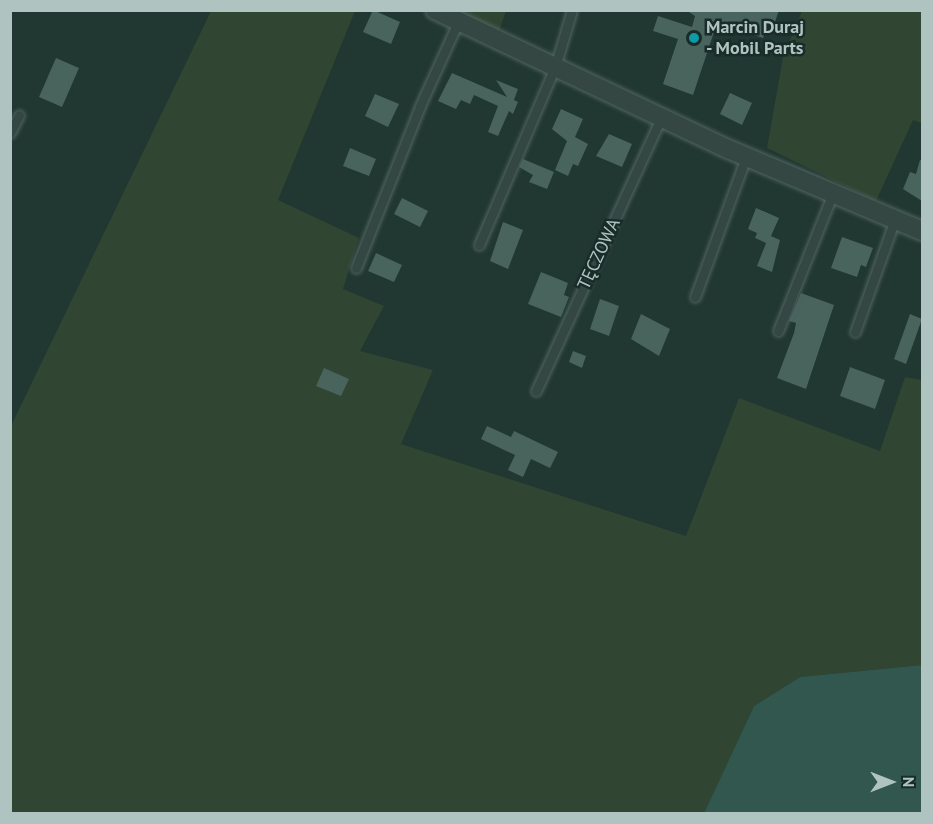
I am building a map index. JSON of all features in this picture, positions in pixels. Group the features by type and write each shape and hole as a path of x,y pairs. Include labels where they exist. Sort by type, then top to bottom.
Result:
{"street":[{"path":"436,11 746,157 922,231"}],"lane":[{"path":"479,244 555,67 572,10"},
{"path":"356,268 420,106 458,22"},
{"path":"10,133 19,114"},
{"name":"TĘCZOWA","path":"536,391 661,118"},
{"path":"695,297 746,157"},
{"path":"778,331 833,193"},
{"path":"855,332 895,219"}],"shaded area":[{"path":"211,11 355,11 278,200 359,238 343,289 384,306 360,351 433,370 401,444 686,536 739,398 880,451 905,377 922,380 922,665 800,677 754,706 704,813 11,813 10,428"},
{"path":"452,11 506,11 498,34"},
{"path":"802,11 922,11 922,123 913,120 876,201 767,148 783,57"},
{"path":"922,665 922,813 704,813 754,706 800,677"}],"building":[{"path":"373,10 400,22 391,44 363,32"},
{"path":"686,10 779,10 773,28 767,26 763,38 717,23 693,95 663,84 678,39 653,31 658,16 692,27 695,16"},
{"path":"56,58 79,68 62,107 39,97"},
{"path":"452,73 507,97 496,80 518,89 514,100 518,102 513,114 509,111 498,136 488,132 498,106 474,95 470,104 461,100 456,109 438,101"},
{"path":"730,93 752,103 742,125 720,114"},
{"path":"375,94 399,104 388,127 365,116"},
{"path":"561,109 583,119 575,137 588,144 578,166 573,164 568,176 555,170 567,141 552,129"},
{"path":"609,134 632,144 622,167 596,156"},
{"path":"350,148 376,159 369,176 343,166"},
{"path":"523,159 554,172 547,189 529,182 533,175 519,167"},
{"path":"920,160 922,160 922,201 903,189 910,172 916,174"},
{"path":"402,198 428,211 420,227 394,214"},
{"path":"756,208 779,218 771,236 780,240 772,272 757,266 766,243 755,238 757,233 748,229"},
{"path":"503,222 523,230 508,269 490,261"},
{"path":"842,237 873,248 866,267 861,265 857,277 831,268"},
{"path":"376,253 402,265 394,282 368,271"},
{"path":"541,272 568,283 564,295 569,297 561,317 528,304"},
{"path":"801,293 834,305 806,389 777,378 794,333 796,323 789,321"},
{"path":"600,299 619,306 609,336 590,329"},
{"path":"641,314 670,329 659,356 631,339"},
{"path":"910,314 922,319 906,364 894,359"},
{"path":"573,351 586,356 582,368 569,362"},
{"path":"850,367 885,380 875,409 840,396"},
{"path":"324,368 349,379 341,396 316,386"},
{"path":"487,426 511,437 514,431 558,452 550,468 531,459 523,477 508,470 515,455 481,439"}],"place":[{"name":"Marcin Duraj - Mobil Parts","path":"694,38"}]}
